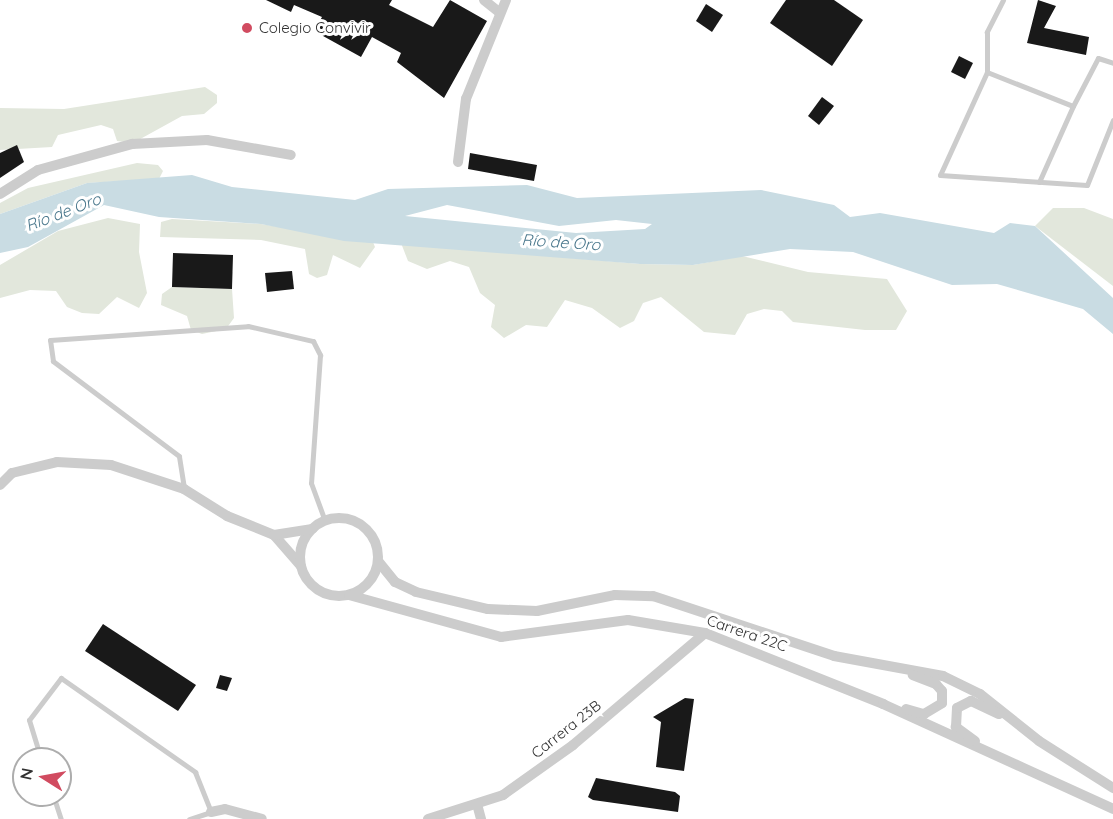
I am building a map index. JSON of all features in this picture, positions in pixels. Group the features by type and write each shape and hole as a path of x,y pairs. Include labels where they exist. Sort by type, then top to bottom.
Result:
{"street":[{"path":"484,0 499,12"},
{"path":"458,162 466,99 499,12 506,0"},
{"path":"0,194 70,158 142,142 207,140 291,155"},
{"path":"0,485 12,473 57,462 111,465 184,489 227,516 274,535 322,592 349,595 372,579 378,561 376,543 365,527 348,519 324,521 313,528 274,535"},
{"path":"301,566 303,544 313,528"},
{"name":"Carrera 22C","path":"378,561 395,582 416,592 488,609 537,611 615,595 652,596 834,656 943,676 980,694 1012,721 1113,788"},
{"name":"Carrera 22C","path":"349,595 501,638 628,620 705,633 883,704 1113,809"},
{"name":"Carrera 23B","path":"428,819 503,795 573,745 705,633"},
{"path":"883,704 924,714 942,703 942,691 936,684 891,667"},
{"path":"989,752 956,727 957,708 971,702 1012,721"},
{"path":"477,804 481,819"},
{"path":"211,812 225,809 262,819"}],"lane":[{"path":"1003,0 987,32 987,72 940,176 1088,185 1113,120"},
{"path":"1038,182 1098,58 1113,63"},
{"path":"987,72 1073,106"},
{"path":"184,489 179,456 53,361 50,340 248,326 312,341 320,355 311,483 324,521"},
{"path":"37,747 29,720 61,678 195,772 211,812 189,819"}],"shaded area":[{"path":"205,87 217,95 217,103 204,114 182,116 133,143 117,141 113,129 101,125 58,135 52,147 0,150 0,108 64,109"},
{"path":"137,163 158,165 163,171 159,179 87,183 0,214 0,203 28,188"},
{"path":"1053,208 1084,208 1113,219 1113,286 1035,226"},
{"path":"108,218 140,224 139,252 147,293 139,308 117,297 99,314 82,313 67,307 56,291 30,290 0,298 0,265 58,231"},
{"path":"172,219 261,224 373,242 375,247 360,268 333,255 327,275 317,278 309,274 305,249 261,240 160,237 161,222"},
{"path":"401,243 640,264 693,265 742,256 808,272 887,279 907,311 896,330 865,330 793,322 782,311 764,309 747,314 735,335 704,332 661,297 643,303 634,321 620,328 592,308 565,300 547,327 526,325 504,338 491,327 495,305 480,293 469,267 450,261 427,269 408,261"},
{"path":"172,287 232,289 234,318 226,329 202,334 191,330 187,316 161,305 162,294"}],"water":[{"name":"Río de Oro","path":"192,175 232,187 355,200 388,189 527,185 577,198 761,190 834,205 850,217 880,213 994,233 1010,223 1035,226 1113,298 1113,334 1083,309 997,284 952,285 853,252 790,249 693,265 640,264 344,241 261,224 159,217 104,205 28,247 0,253 0,214 87,183","holes":["447,205 559,226 616,220 652,224 645,229 576,233 405,216"]}],"building":[{"path":"266,0 392,0 389,5 433,27 450,0 487,21 444,98 397,62 401,53 372,37 361,57 314,31 322,17 294,5 291,12"},
{"path":"786,0 834,0 863,20 832,66 770,23"},
{"path":"1038,0 1056,6 1044,28 1089,37 1086,55 1027,43"},
{"path":"706,4 723,15 712,32 696,21"},
{"path":"959,56 973,63 965,79 951,72"},
{"path":"822,97 834,106 819,125 808,116"},
{"path":"17,145 24,162 0,178 0,153"},
{"path":"470,153 537,165 534,181 468,169"},
{"path":"173,253 233,255 232,289 172,287"},
{"path":"292,271 294,289 267,292 265,273"},
{"path":"103,624 196,685 178,711 85,651"},
{"path":"220,675 232,678 227,691 216,688"},
{"path":"685,698 694,699 684,771 656,767 661,722 653,717"},
{"path":"596,778 675,792 680,796 678,812 593,800 588,797"}],"place":[{"name":"Colegio Convivir","path":"247,28"}]}
